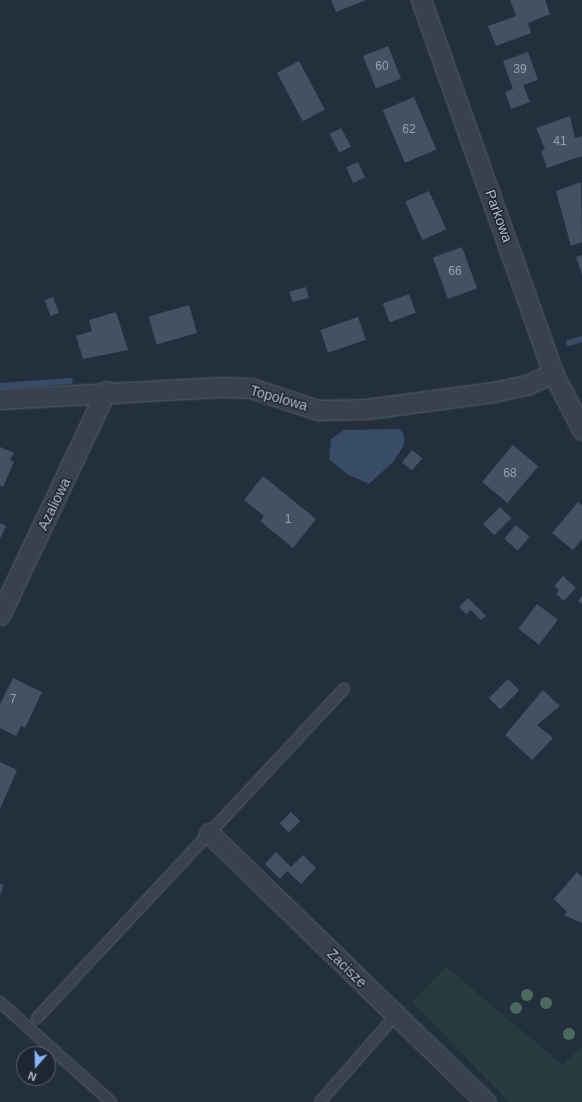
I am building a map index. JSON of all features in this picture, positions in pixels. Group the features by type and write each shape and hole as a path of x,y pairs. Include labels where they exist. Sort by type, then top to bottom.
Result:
{"street":[{"name":"Parkowa","path":"421,0 553,373 582,430"},
{"name":"Topolowa","path":"0,399 106,391 250,388 318,410 367,409 527,385 553,373"},
{"name":"Azaliowa","path":"0,615 106,391"},
{"name":"Zacisze","path":"210,833 486,1102"}],"lane":[{"path":"37,1018 344,689"},
{"path":"0,1002 112,1102"},
{"path":"320,1102 396,1015"}],"green space":[{"path":"446,967 563,1065 582,1046 582,1102 509,1102 412,1002"}],"water":[{"path":"399,429 404,434 404,445 393,462 369,484 347,474 329,459 331,439 344,430"}],"building":[{"path":"331,0 366,0 336,12"},
{"path":"510,0 545,0 550,14 528,23 531,33 496,46 488,26 516,16"},
{"path":"388,46 401,78 376,89 363,56"},
{"path":"528,52 538,80 523,85 530,102 511,109 505,92 513,89 503,61"},
{"path":"299,61 325,110 303,121 277,73"},
{"path":"414,97 436,149 405,163 383,110"},
{"path":"570,116 575,138 582,136 582,156 547,168 541,151 545,149 536,128"},
{"path":"341,128 351,147 339,153 330,134"},
{"path":"358,162 365,177 353,183 346,167"},
{"path":"581,182 582,242 571,246 556,191"},
{"path":"429,191 446,229 422,240 405,202"},
{"path":"462,247 477,288 448,299 433,258"},
{"path":"582,255 582,275 576,257"},
{"path":"306,287 309,298 292,302 290,291"},
{"path":"409,294 416,313 390,322 383,304"},
{"path":"53,297 59,313 51,316 45,300"},
{"path":"189,305 197,333 157,344 149,317"},
{"path":"116,312 128,350 83,359 76,336 92,331 89,320"},
{"path":"358,317 366,340 328,353 320,330"},
{"path":"513,445 538,466 507,503 482,482"},
{"path":"0,447 14,453 10,460 14,462 3,487 0,485"},
{"path":"412,450 422,458 412,471 402,462"},
{"path":"263,476 316,519 293,548 260,521 264,516 244,500"},
{"path":"578,502 582,505 582,539 573,550 552,533"},
{"path":"500,507 511,518 494,535 483,524"},
{"path":"0,523 6,526 0,539"},
{"path":"516,525 530,537 518,550 504,539"},
{"path":"563,576 576,588 564,601 556,594 559,590 554,586"},
{"path":"582,596 582,604 578,601"},
{"path":"468,598 486,616 481,620 471,610 466,614 459,607"},
{"path":"537,604 558,620 539,644 518,629"},
{"path":"13,678 42,692 25,728 21,726 16,736 0,728 0,704"},
{"path":"508,679 519,690 500,709 489,698"},
{"path":"543,690 560,706 537,725 553,738 532,760 505,735"},
{"path":"0,762 17,770 0,809"},
{"path":"291,812 300,821 289,833 280,823"},
{"path":"276,852 291,867 303,855 316,868 301,884 287,871 280,879 265,864"},
{"path":"577,872 582,877 582,923 564,915 567,912 554,899"},
{"path":"0,884 4,885 0,896"}],"waterway":[{"path":"569,343 582,339"},
{"path":"0,386 70,381"}]}
